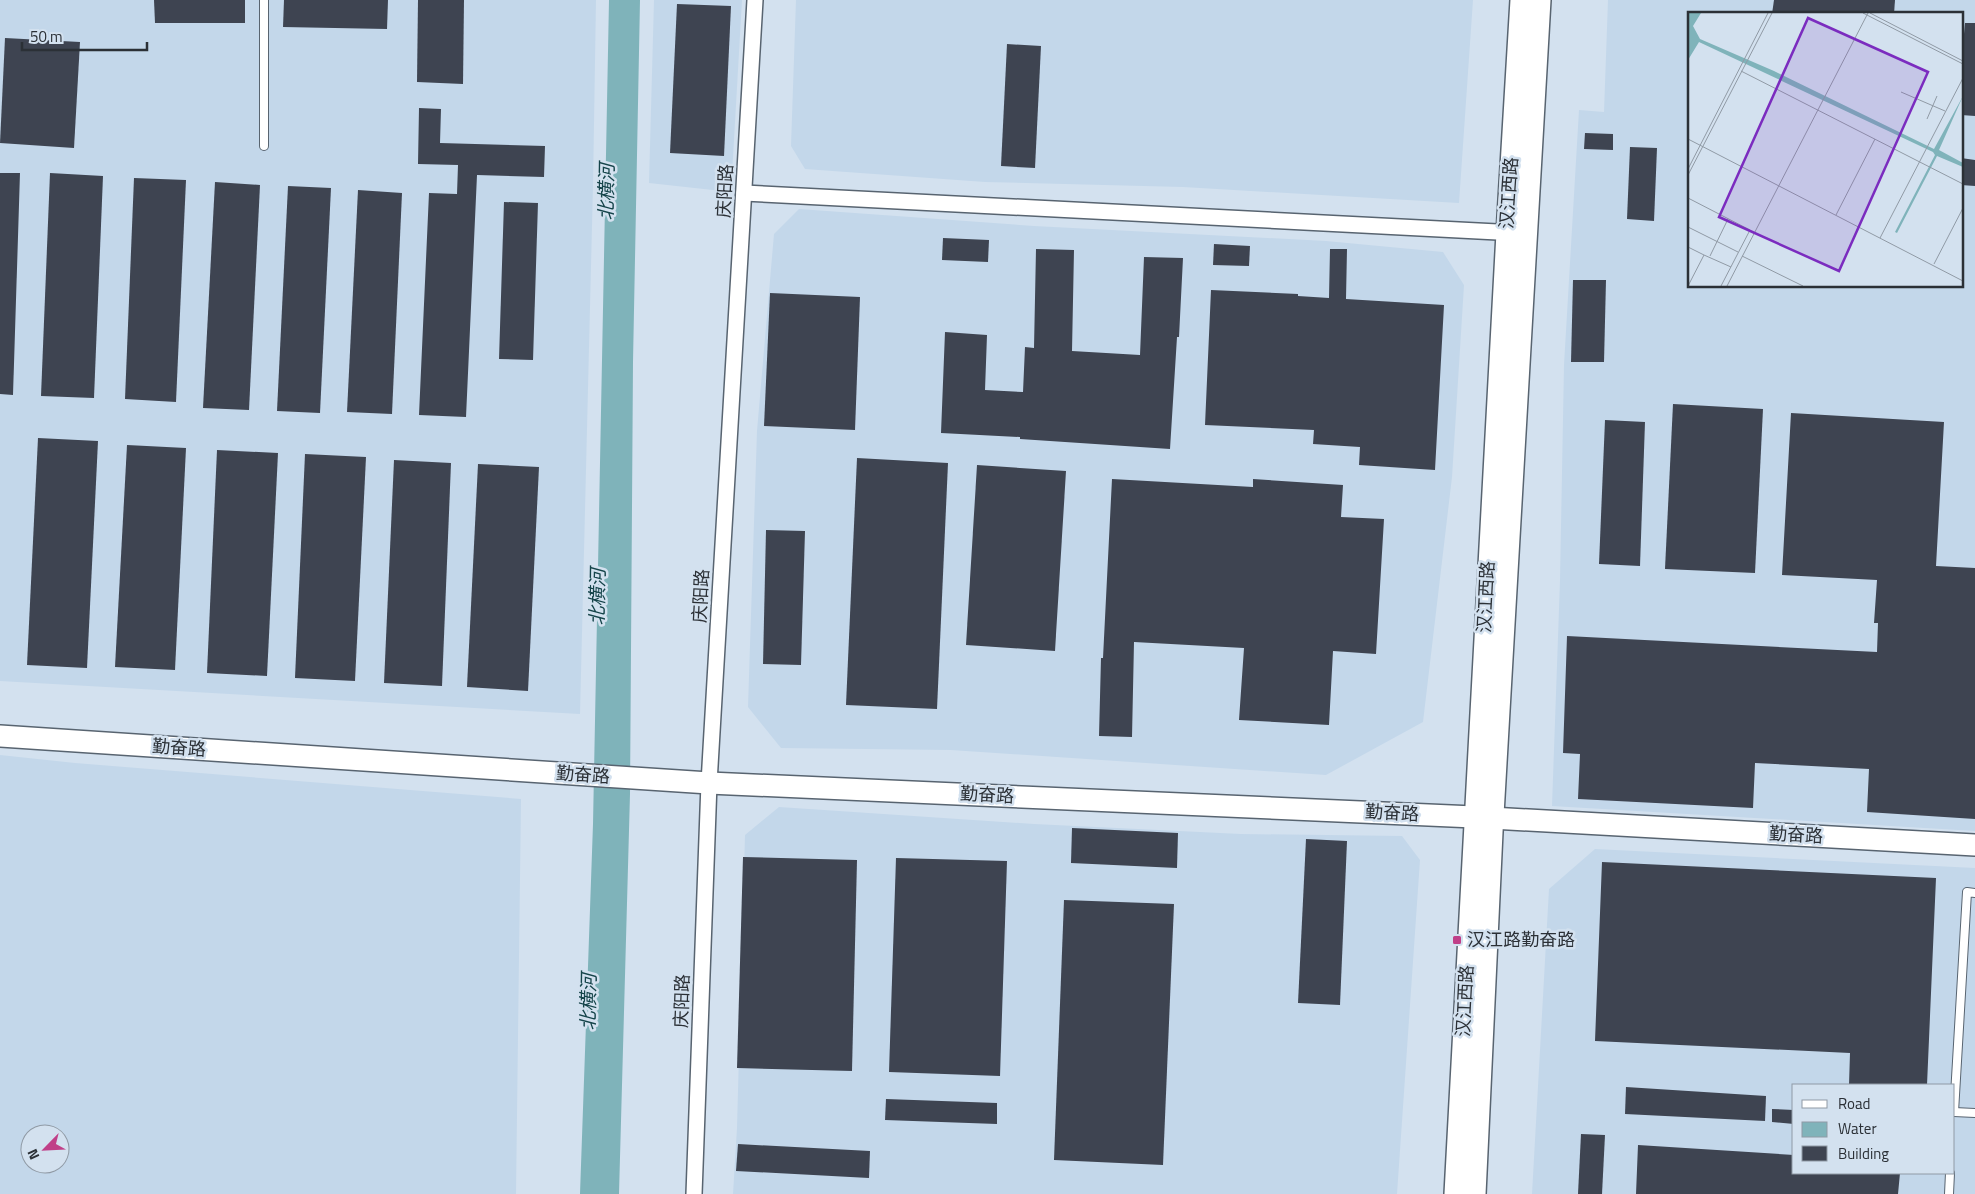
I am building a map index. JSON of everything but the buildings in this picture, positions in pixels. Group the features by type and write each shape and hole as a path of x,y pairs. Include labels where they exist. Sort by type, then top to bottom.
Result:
{"street":[{"name":"庆阳路","path":"694,1194 709,783 756,0"},
{"name":"汉江西路","path":"1454,1194 1520,376 1516,233 1521,0"},
{"name":"汉江西路","path":"1516,233 1540,0"},
{"path":"744,193 1516,233"},
{"name":"勤奋路","path":"0,736 709,783 1484,817 1975,845"},
{"name":"汉江西路","path":"1475,1194 1484,817"}],"lane":[{"path":"264,0 264,146"},
{"path":"1955,1094 1966,892 1975,893"},
{"path":"1955,1112 1975,1113"},
{"path":"1949,1194 1950,1174"}],"shaded area":[{"path":"0,0 596,0 580,714 0,681"},
{"path":"654,0 742,0 731,192 649,183"},
{"path":"796,0 1473,0 1459,203 1183,187 985,182 805,169 791,146"},
{"path":"1608,0 1975,0 1975,831 1552,806 1560,581 1564,365 1579,110 1604,112"},
{"path":"799,209 1034,226 1326,241 1443,252 1464,285 1452,477 1423,722 1326,775 951,750 781,748 748,707 757,431 774,234"},
{"path":"0,755 75,763 521,799 516,1194 0,1194"},
{"path":"779,807 1034,824 1241,834 1402,836 1420,860 1397,1194 733,1194 737,1128 745,835"},
{"path":"1595,849 1975,868 1975,1194 1532,1194 1549,889"}],"water":[{"name":"北横河","path":"609,0 640,0 633,362 630,794 619,1194 580,1194 593,824"}],"place":[{"name":"汉江路勤奋路","path":"1457,940"}]}
